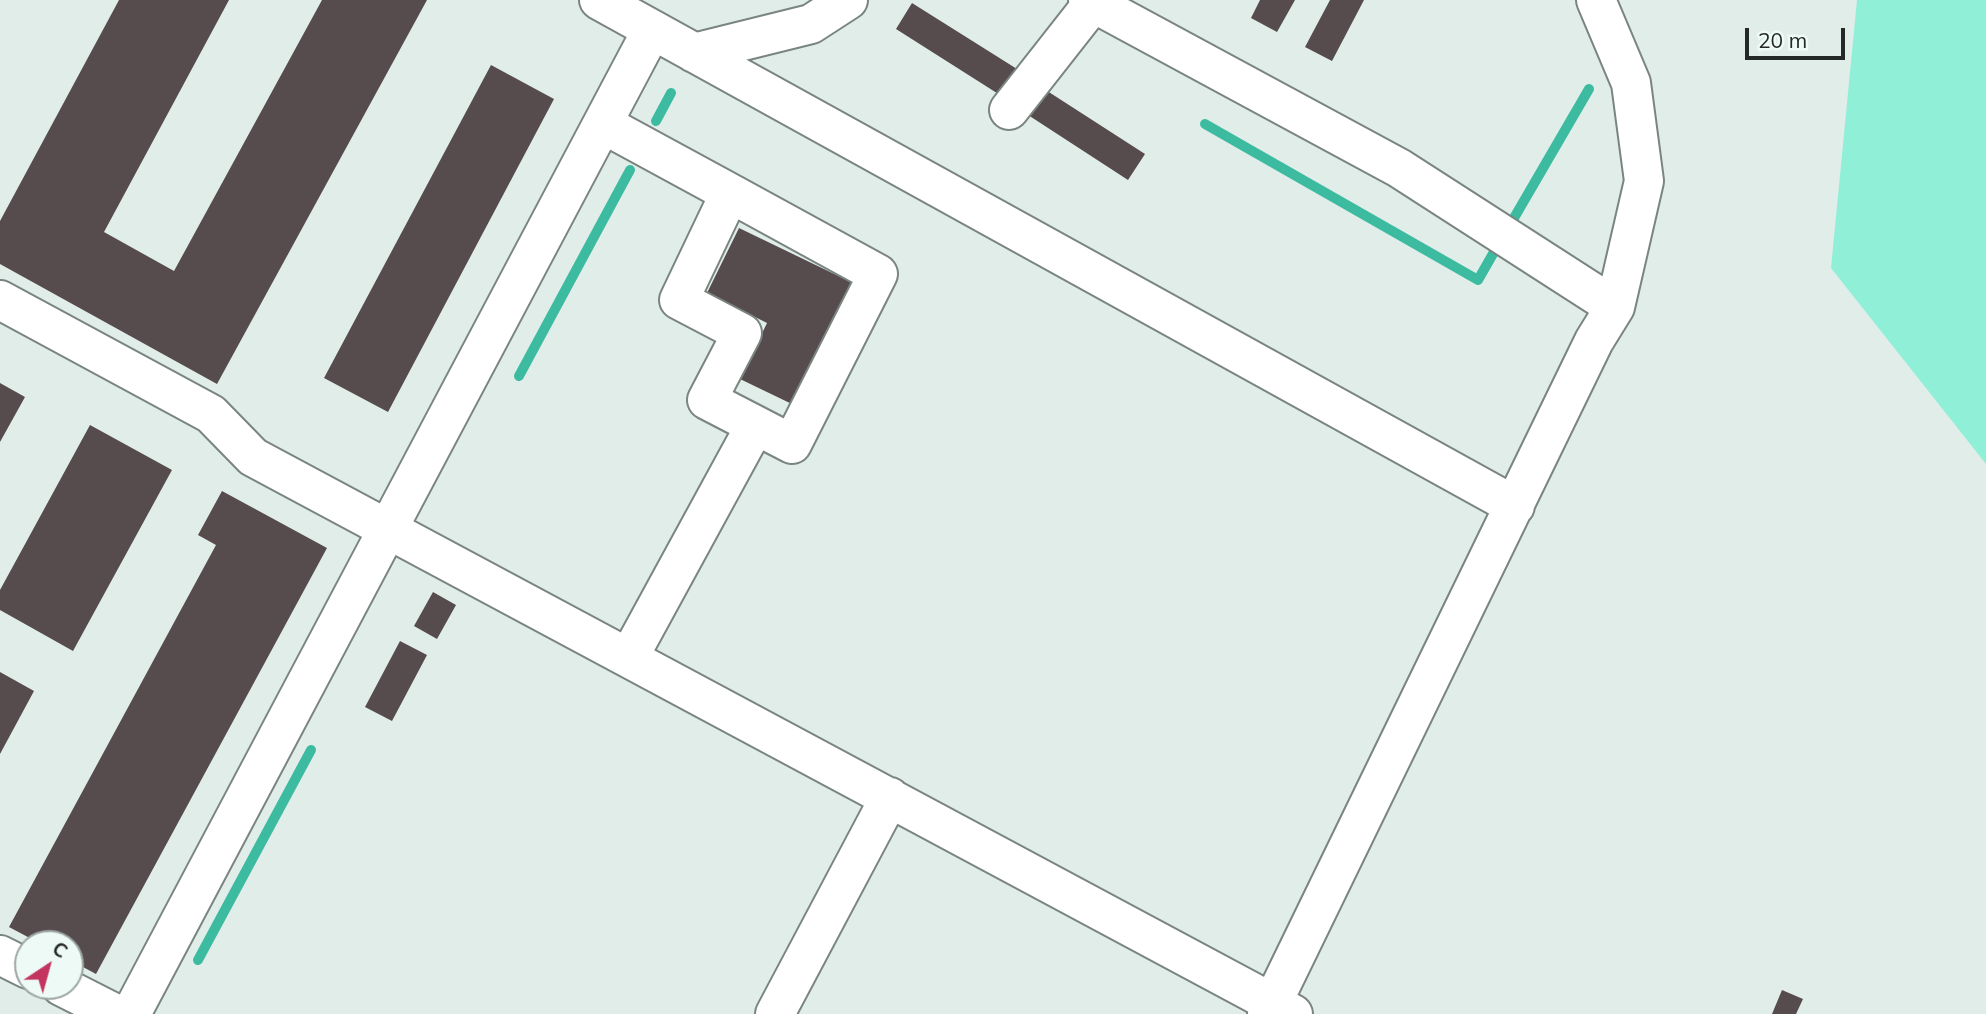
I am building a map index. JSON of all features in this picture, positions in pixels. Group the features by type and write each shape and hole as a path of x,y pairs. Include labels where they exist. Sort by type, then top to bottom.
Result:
{"lane":[{"path":"599,0 1515,506"},
{"path":"694,53 811,24 848,0"},
{"path":"0,300 211,414 253,457 890,797 1277,1010 1594,341 1615,307 1644,181 1631,83 1596,0"},
{"path":"1009,110 1090,1 1399,168 1615,307"},
{"path":"131,1014 652,30"},
{"path":"603,124 730,193 878,274 792,444 707,400 742,333 680,300 730,193"},
{"path":"629,657 755,426"},
{"path":"775,1014 890,797"},
{"path":"84,998 116,1014"}],"green space":[{"path":"1857,0 1986,0 1986,464 1831,268"}],"building":[{"path":"119,0 229,0 104,232 174,271 322,0 427,0 217,384 0,264 0,221"},
{"path":"1260,0 1295,0 1277,32 1251,18"},
{"path":"1330,0 1364,0 1332,61 1305,47"},
{"path":"912,3 1017,69 1000,95 896,29"},
{"path":"491,65 554,99 388,412 324,378"},
{"path":"1041,87 1145,154 1128,180 1025,113"},
{"path":"739,228 855,284 796,406 740,379 767,323 707,293"},
{"path":"0,383 25,397 0,442"},
{"path":"90,425 172,470 73,651 0,610 0,590"},
{"path":"222,491 327,548 96,974 84,968 84,930 15,930 9,927 216,545 198,535"},
{"path":"433,592 456,605 437,639 414,626"},
{"path":"400,641 427,655 392,721 365,707"},
{"path":"0,672 34,691 0,754"},
{"path":"1782,990 1803,999 1796,1014 1772,1014"}],"waterway":[{"path":"1514,218 1589,89"},
{"path":"656,121 671,93"},
{"path":"1205,124 1478,280 1494,252"},
{"path":"519,376 630,170"},
{"path":"198,960 311,750"}]}
